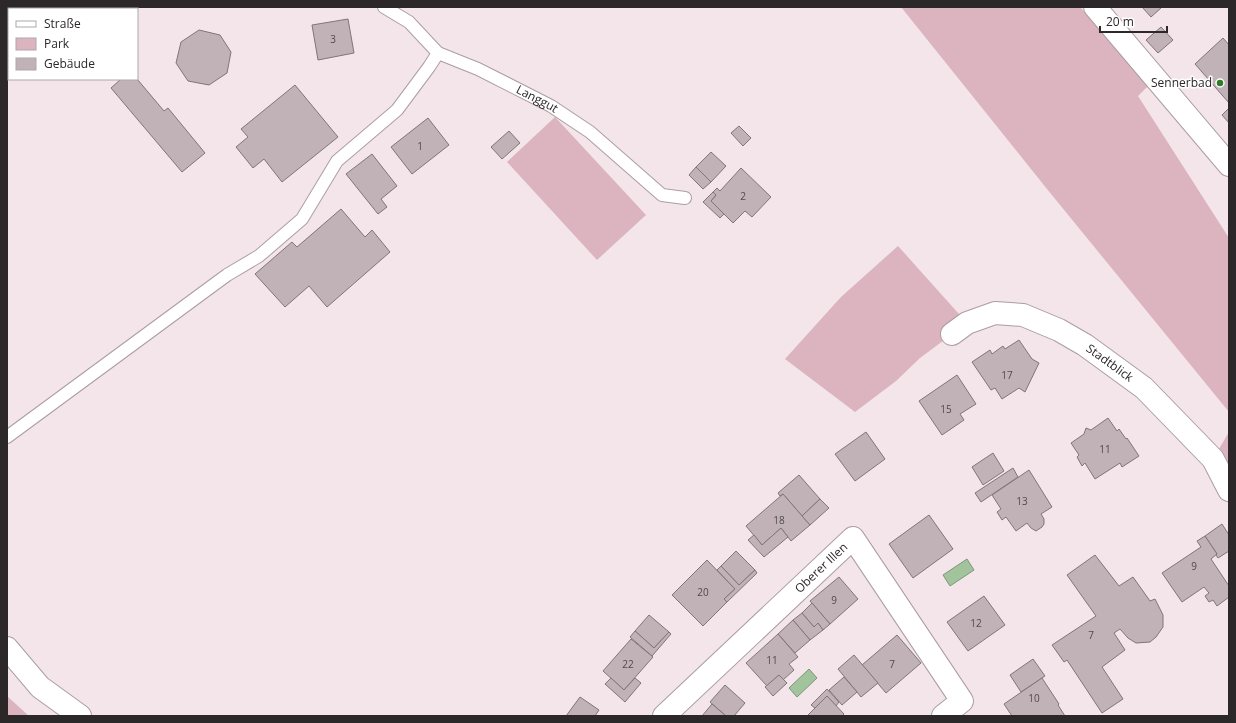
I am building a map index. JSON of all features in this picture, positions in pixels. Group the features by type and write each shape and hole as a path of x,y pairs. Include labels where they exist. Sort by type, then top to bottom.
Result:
{"street":[{"path":"1096,7 1229,165"},
{"name":"Stadtblick","path":"952,334 967,323 995,313 1023,315 1059,330 1085,345 1144,388 1212,459 1229,490"},
{"name":"Oberer Illen","path":"664,716 853,538 967,708 944,716"},
{"path":"7,648 40,687 80,716"}],"lane":[{"name":"Langgut","path":"384,7 409,22 438,53 478,69 551,106 590,132 662,195 685,198"},
{"path":"7,437 227,275 258,256 302,219 337,161 397,110 438,53"}],"green space":[{"path":"901,7 1080,7 1153,81 1138,96 1229,238 1229,412 1047,189"},
{"path":"555,117 646,215 597,260 507,162"},
{"path":"898,246 967,323 920,358 896,381 855,412 785,359 841,297"},
{"path":"1229,432 1229,490 1213,459"},
{"path":"7,696 29,716 7,716"}],"shaded area":[{"path":"967,559 974,570 950,586 943,575"},
{"path":"809,669 817,678 797,697 789,688"}],"building":[{"path":"1142,7 1160,7 1161,8 1151,17"},
{"path":"348,19 354,53 318,60 312,25"},
{"path":"1161,27 1173,40 1158,53 1146,40"},
{"path":"199,30 220,35 231,52 227,73 209,85 188,81 176,63 181,42"},
{"name":"Sennerbad","path":"1223,38 1229,45 1229,103 1195,64"},
{"path":"120,80 138,80 164,111 168,108 205,153 182,172 111,88"},
{"path":"295,85 338,137 282,182 264,159 253,168 236,147 248,137 241,129"},
{"name":"Sennerbad","path":"1229,108 1229,123 1222,115"},
{"path":"428,118 449,145 412,174 391,147"},
{"path":"739,126 751,138 743,146 731,133"},
{"path":"509,131 520,143 502,159 491,147"},
{"path":"711,152 726,166 711,182 696,167"},
{"path":"372,154 397,186 381,199 387,207 378,214 346,174"},
{"path":"696,167 711,182 703,189 689,175"},
{"path":"741,168 771,197 752,217 745,211 733,223 711,201 716,195 713,192 717,188 720,191"},
{"path":"713,192 716,195 711,201 724,214 720,218 703,202"},
{"path":"341,209 365,237 372,230 390,252 327,307 309,286 285,307 255,274 292,242 297,247"},
{"path":"1019,340 1032,359 1039,363 1025,392 1019,388 1002,399 995,388 991,390 972,362 990,350 992,354 1003,346 1005,349"},
{"path":"957,375 976,404 960,414 964,420 942,435 919,401"},
{"path":"1108,418 1117,431 1119,429 1126,439 1127,438 1139,456 1122,467 1120,463 1095,479 1085,463 1082,466 1077,457 1079,455 1071,443 1084,434 1086,428 1091,430"},
{"path":"866,432 885,459 855,481 835,454"},
{"path":"993,453 1004,471 983,485 972,467"},
{"path":"1013,468 1018,477 981,502 975,493"},
{"path":"1029,470 1052,507 1041,514 1044,519 1044,524 1036,531 1027,523 1016,531 1006,517 1002,520 997,512 1001,509 992,495"},
{"path":"799,475 820,499 802,516 783,494 780,496 778,493"},
{"path":"783,494 810,525 791,541 781,528 762,545 746,526"},
{"path":"820,499 829,508 810,525 802,516"},
{"path":"929,515 953,549 913,578 889,544"},
{"path":"1222,524 1229,535 1229,551 1218,558 1205,536"},
{"path":"781,528 788,537 764,557 748,540 754,535 762,545"},
{"path":"1205,536 1217,554 1211,559 1229,586 1229,597 1217,606 1213,600 1209,602 1205,596 1209,593 1204,587 1182,602 1162,573 1201,547 1197,541"},
{"path":"736,551 755,570 739,585 721,566"},
{"path":"1095,555 1119,586 1133,577 1150,601 1155,599 1163,615 1163,627 1156,637 1150,642 1136,643 1128,638 1120,629 1114,633 1125,650 1102,667 1123,699 1102,713 1067,660 1064,662 1052,645 1096,616 1067,575"},
{"path":"707,560 735,589 724,599 727,602 703,626 672,595"},
{"path":"721,566 739,585 755,570 757,573 727,602 724,599 735,589 717,570"},
{"path":"839,577 858,599 830,624 810,601"},
{"path":"984,596 1005,625 968,651 947,622"},
{"path":"812,603 830,624 823,630 818,623 814,627 802,613"},
{"path":"802,613 814,627 818,623 823,630 810,640 793,620"},
{"path":"649,615 669,632 654,648 635,631"},
{"path":"793,620 810,640 795,653 778,634"},
{"path":"635,631 654,648 669,632 671,634 652,656 630,637"},
{"path":"778,634 798,657 789,664 794,670 783,680 779,675 767,686 746,663"},
{"path":"897,635 921,663 886,693 862,665"},
{"path":"631,639 653,657 624,690 603,671"},
{"path":"854,655 878,683 861,697 838,669"},
{"path":"1033,659 1045,676 1021,692 1010,675"},
{"path":"779,675 787,683 773,696 765,687"},
{"path":"844,677 857,692 842,705 829,690"},
{"path":"611,678 624,690 635,678 641,683 625,702 605,684"},
{"path":"1042,678 1065,716 1012,716 1004,704"},
{"path":"725,685 745,703 734,716 726,716 710,702"},
{"path":"827,689 839,702 836,706 827,696 815,708 811,705"},
{"path":"827,696 844,714 842,716 807,716"},
{"path":"580,697 599,710 595,716 566,716"},
{"path":"712,704 726,716 702,716"}],"place":[{"name":"Sennerbad","path":"1220,83"}]}
